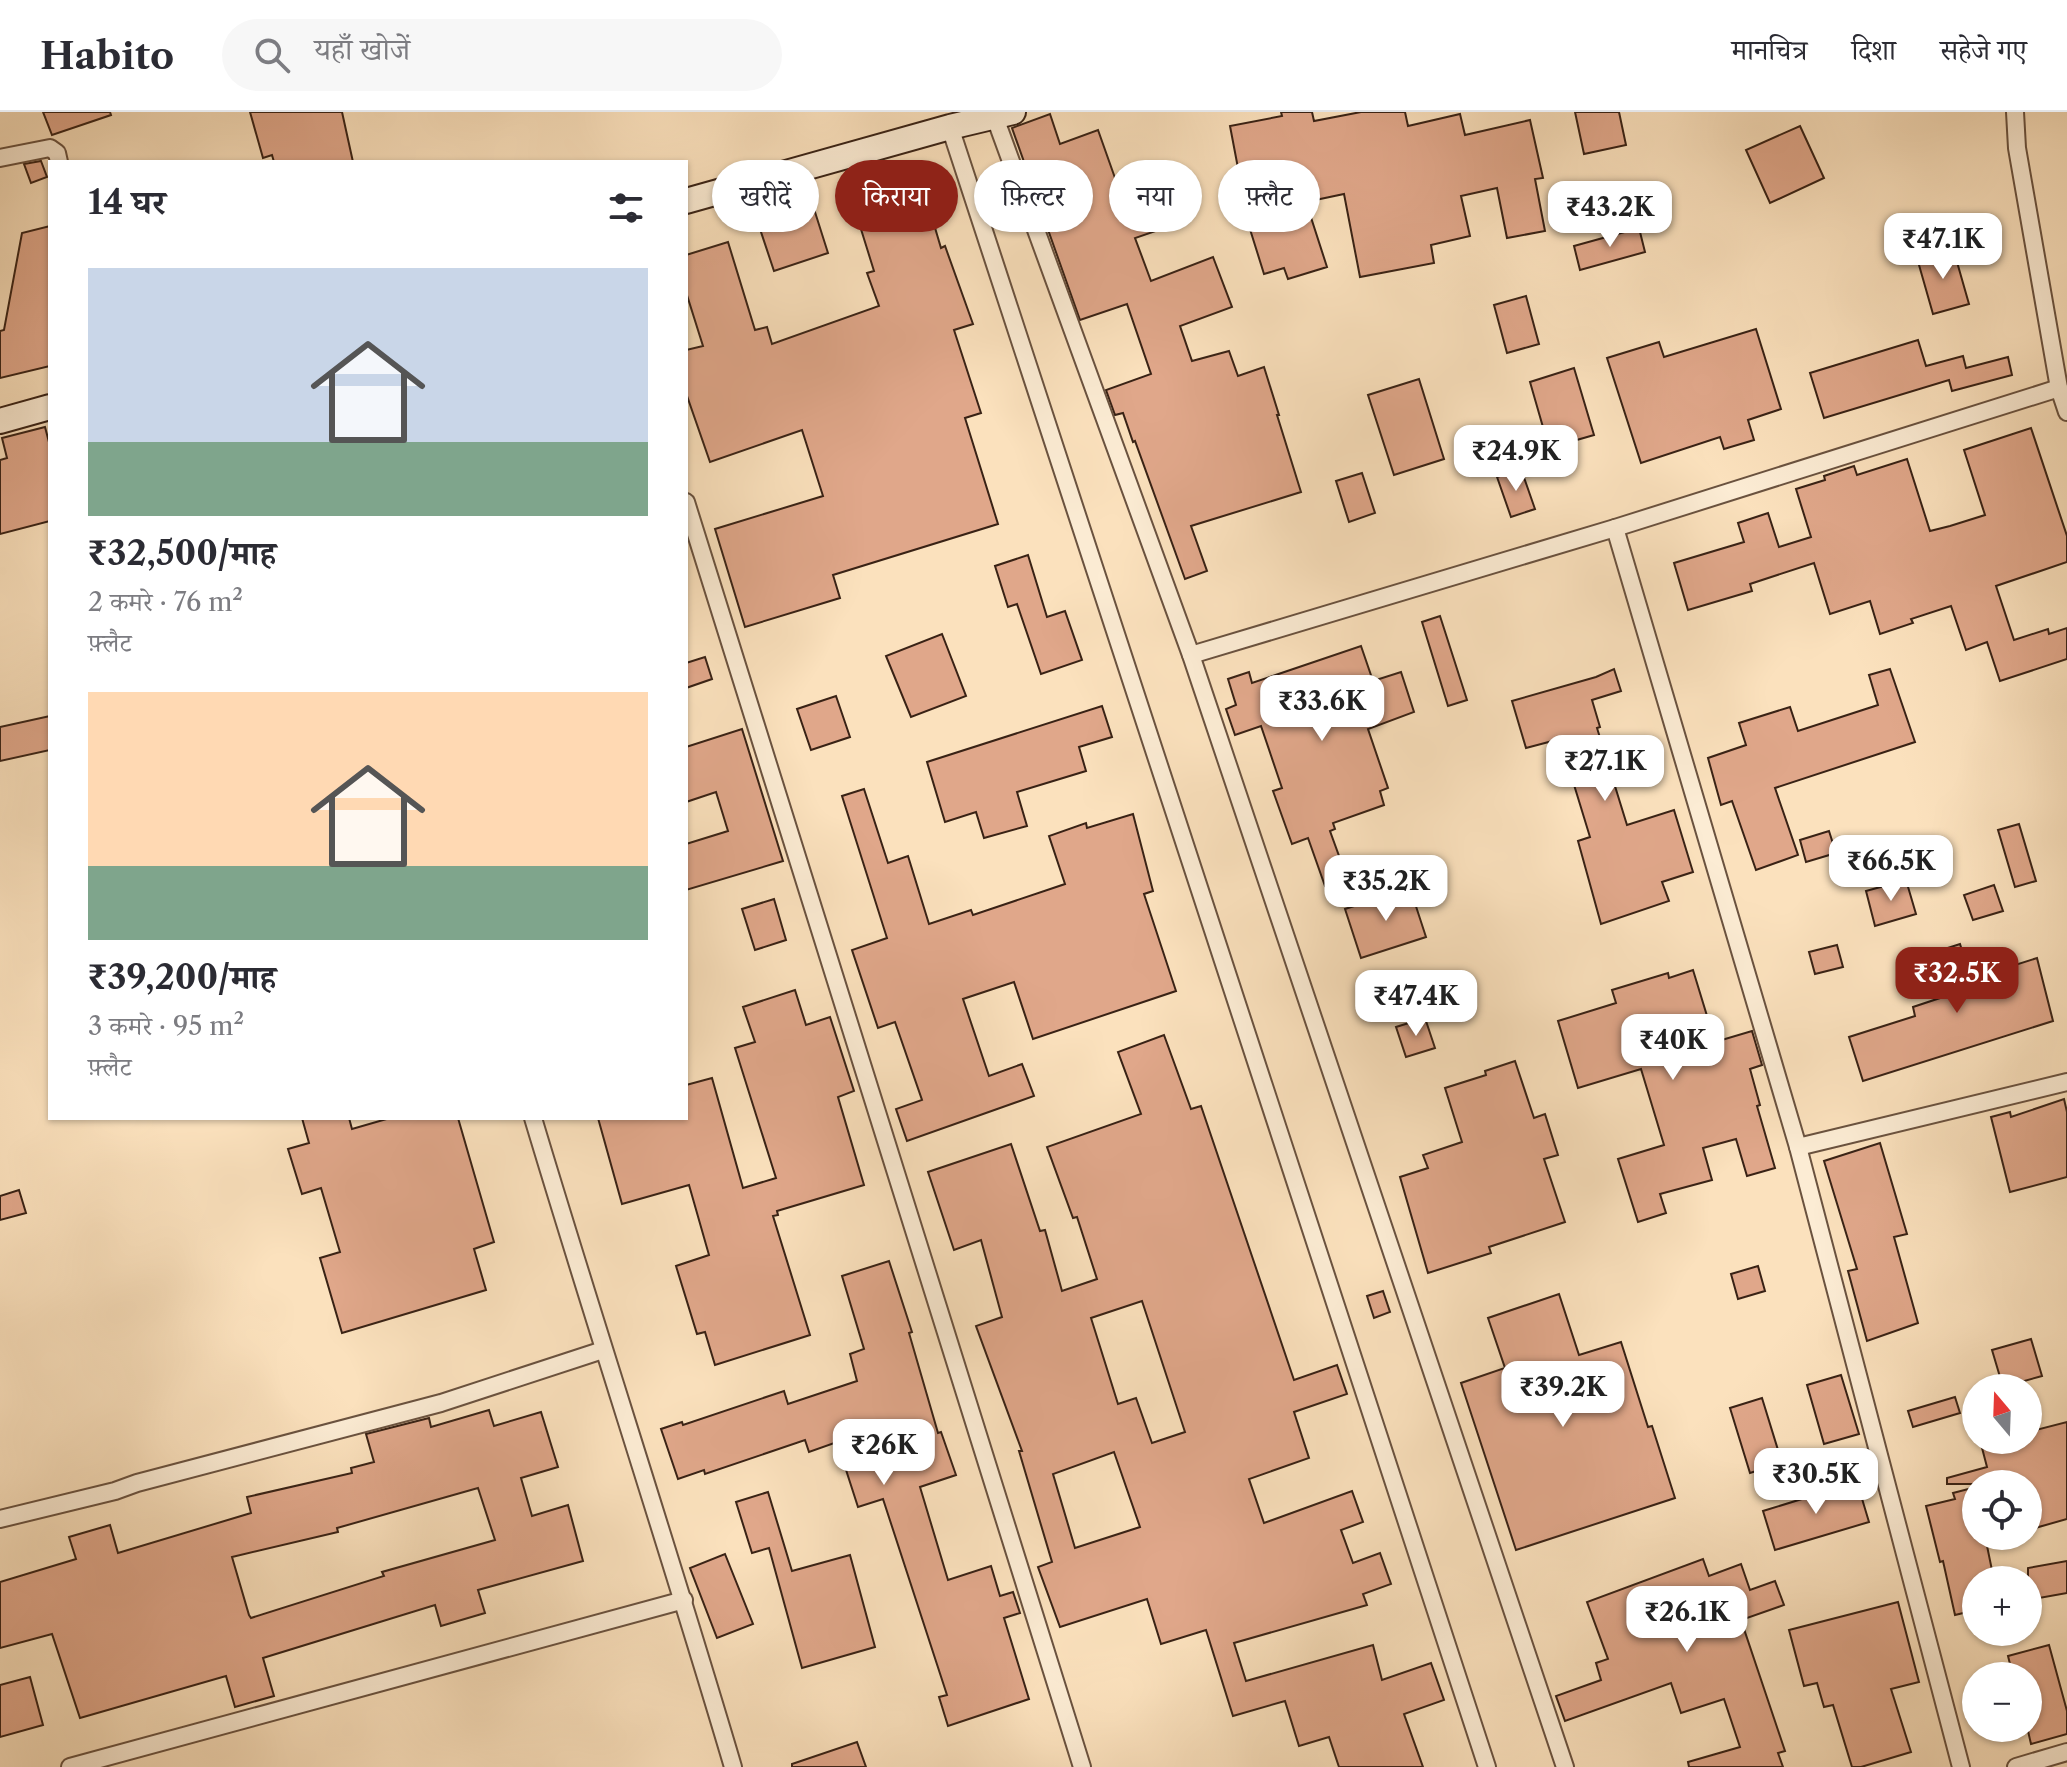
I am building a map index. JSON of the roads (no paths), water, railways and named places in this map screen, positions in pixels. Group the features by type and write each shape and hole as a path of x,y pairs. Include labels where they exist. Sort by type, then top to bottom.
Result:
{"street":[{"path":"2015,112 2017,148 2059,388 2067,412"},
{"path":"688,200 1000,113 1191,655 1565,1767"},
{"path":"950,127 1487,1767"},
{"path":"0,158 50,148 57,153 59,160"},
{"path":"1191,655 1615,528 2059,388"},
{"path":"0,421 48,408"},
{"path":"688,508 1082,1767"},
{"path":"1615,528 1798,1147 1961,1767"},
{"path":"1798,1147 2067,1082"},
{"path":"534,1120 733,1767"},
{"path":"0,1519 441,1403 603,1350"},
{"path":"70,1767 684,1600"},
{"path":"2016,1767 2067,1752"}]}
